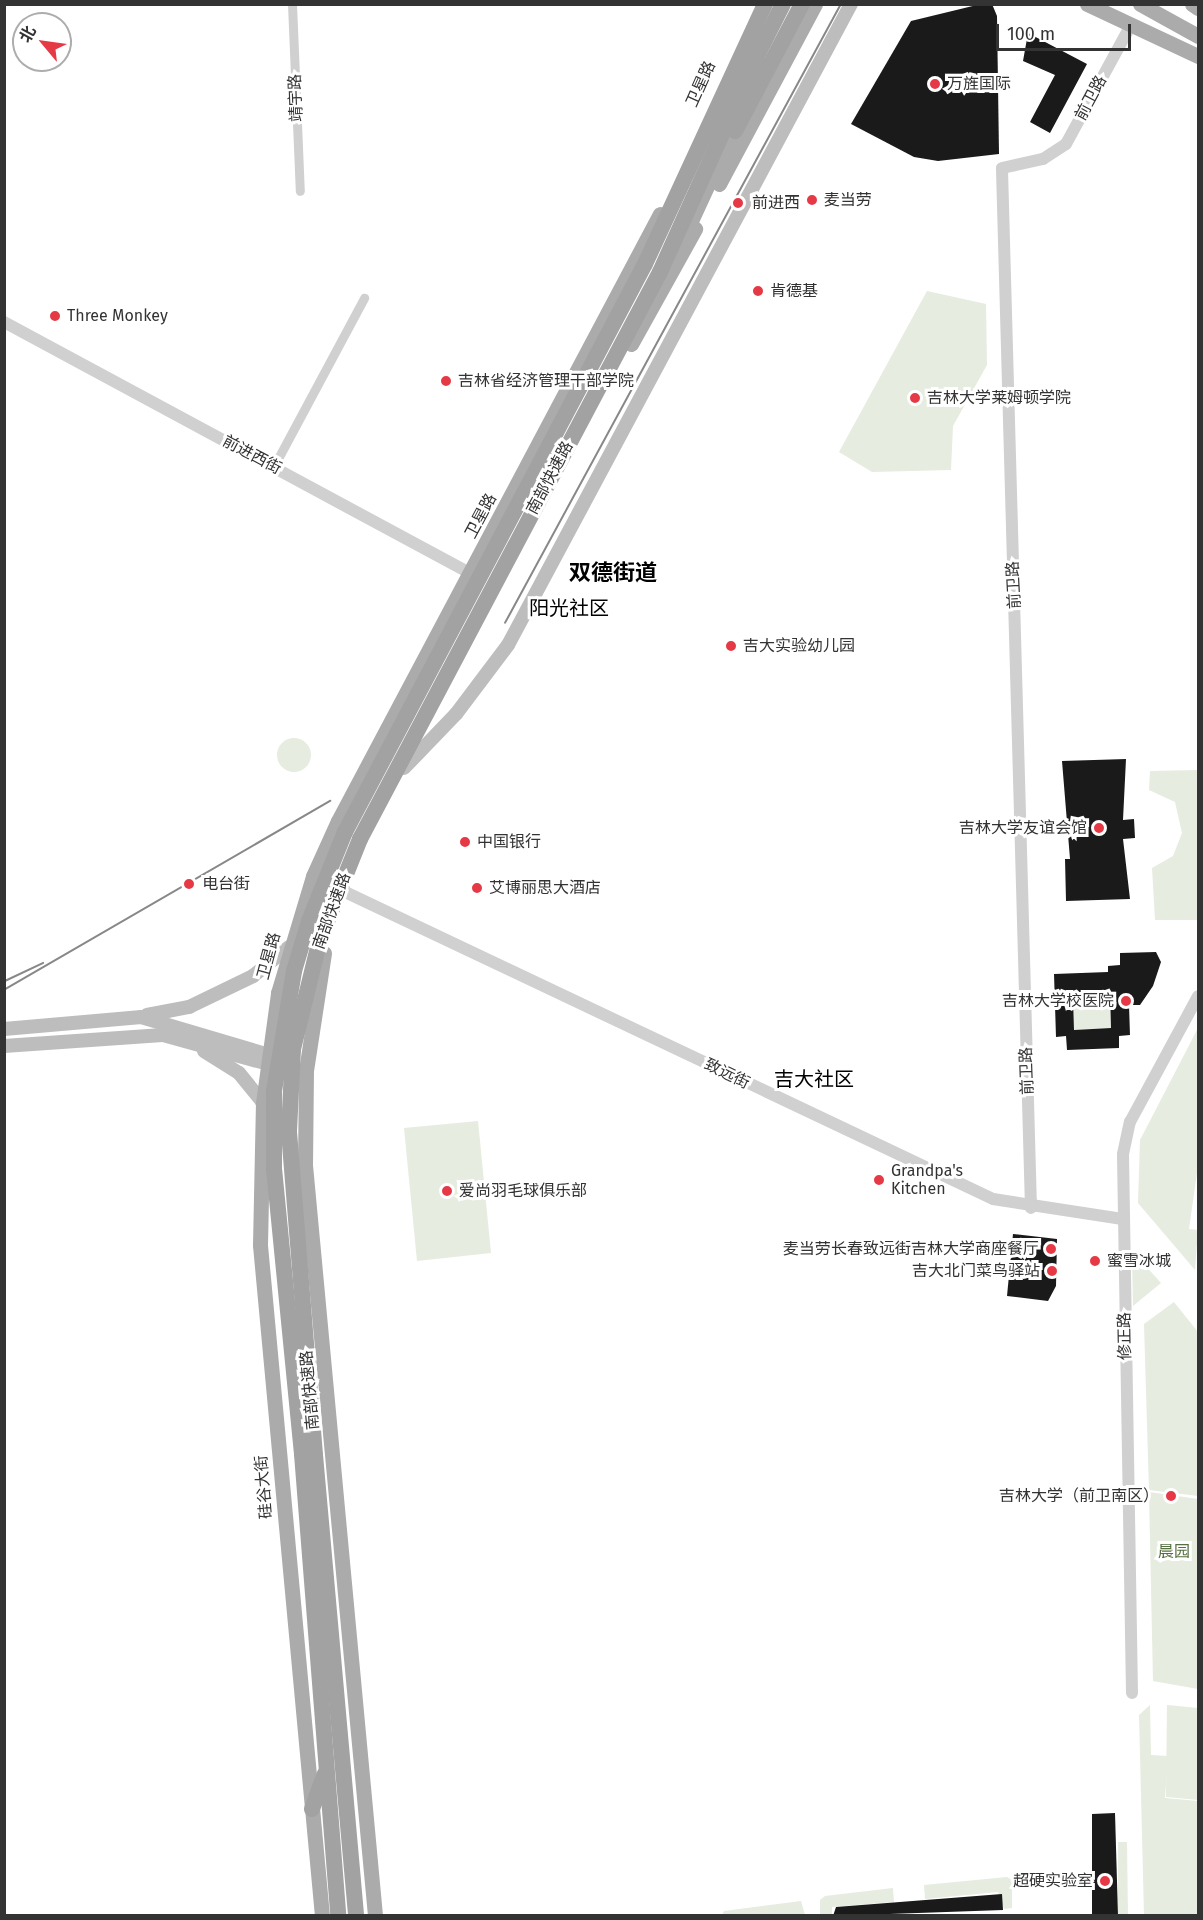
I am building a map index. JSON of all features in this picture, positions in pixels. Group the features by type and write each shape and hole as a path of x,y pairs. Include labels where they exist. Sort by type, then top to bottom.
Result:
{"highway":[{"path":"740,55 757,4"},
{"name":"南部快速路","path":"356,1916 308,1454 274,1170 274,1090 294,971 309,921 345,832 645,264 765,4"},
{"name":"南部快速路","path":"338,1916 289,1131 293,1050 320,939 360,839 660,272 783,4"},
{"path":"660,272 802,4"},
{"path":"312,1809 327,1768"}],"main road":[{"name":"卫星路","path":"268,1060 289,947 338,821 471,574 680,175 757,4"},
{"path":"612,378 700,205 791,4"},
{"path":"375,1916 305,1165 306,1070 322,962 343,891 404,768 815,4"},
{"path":"404,768 456,714 508,645 851,4"},
{"path":"1087,4 1198,56"},
{"path":"1140,4 1198,36"},
{"path":"1192,4 1198,8"},
{"path":"4,1029 141,1017 189,1007 253,976 289,947"},
{"path":"141,1017 268,1060"},
{"path":"4,1046 163,1035 306,1070"},
{"path":"163,1035 232,1067 263,1103"},
{"name":"硅谷大街","path":"268,1060 263,1103 260,1245 322,1916"}],"street":[{"name":"靖宇路","path":"292,4 300,191"},
{"name":"前卫路","path":"1031,1208 1002,168 1043,159 1066,144 1131,25"},
{"path":"273,466 364,298"},
{"name":"前进西街","path":"4,322 499,589"},
{"name":"致远街","path":"343,891 937,1175 993,1199 1031,1208 1122,1220"},
{"name":"修正路","path":"1132,1693 1122,1220 1125,1137 1198,996"}],"green space":[{"path":"927,291 986,304 987,365 953,426 951,470 872,472 839,452"},
{"path":"294,738 306,743 311,755 306,767 294,772 282,767 277,755 282,743"},
{"path":"1198,770 1198,920 1155,920 1152,868 1173,856 1182,833 1175,802 1149,790 1150,771"},
{"path":"1110,992 1111,1028 1074,1030 1073,996"},
{"path":"1198,1028 1198,1166 1189,1229 1198,1230 1195,1270 1138,1203 1140,1140"},
{"name":"爱尚羽毛球俱乐部","path":"478,1121 491,1253 417,1261 404,1128"},
{"path":"1134,1253 1161,1283 1133,1306 1132,1258"},
{"path":"1174,1302 1198,1332 1198,1496 1149,1490 1144,1324"},
{"name":"晨园","path":"1149,1492 1198,1499 1198,1689 1153,1681"},
{"path":"1150,1705 1151,1755 1168,1756 1165,1798 1198,1801 1198,1915 1144,1915 1139,1715"},
{"path":"1167,1705 1198,1708 1198,1800 1166,1797"},
{"path":"1118,1842 1127,1842 1128,1915 1118,1915"},
{"path":"1007,1877 1012,1880 1012,1908 1004,1909 998,1892 925,1899 924,1885"},
{"path":"893,1888 894,1902 832,1907 832,1915 820,1915 820,1900 825,1896"},
{"path":"801,1901 805,1915 722,1915 724,1911"}],"building":[{"name":"万旌国际","path":"981,4 992,4 997,16 999,154 938,161 914,157 851,124 911,21"},
{"path":"1028,33 1087,64 1050,133 1030,122 1055,75 1023,61"},
{"name":"吉林大学友谊会馆","path":"1126,759 1123,820 1134,819 1135,838 1123,839 1130,899 1066,901 1065,859 1070,859 1062,761"},
{"name":"吉林大学校医院","path":"1156,952 1161,962 1153,986 1140,1005 1129,1005 1130,1035 1119,1036 1119,1048 1067,1050 1066,1036 1056,1037 1054,974 1108,972 1108,966 1120,965 1120,953","holes":["1110,992 1111,1028 1074,1030 1073,997"]},
{"path":"1013,1234 1057,1239 1056,1286 1048,1301 1007,1296"},
{"name":"超硬实验室","path":"1115,1813 1118,1916 1092,1916 1092,1814"},
{"path":"1002,1894 1003,1910 833,1916 836,1907"}],"tram line":[{"path":"505,623 841,4"},
{"path":"4,990 330,801"},
{"path":"5,981 43,963"}],"place":[{"name":"万旌国际","path":"935,84"},
{"name":"麦当劳","path":"812,200"},
{"name":"前进西","path":"738,203"},
{"name":"肯德基","path":"758,291"},
{"name":"Three Monkey","path":"55,316"},
{"name":"吉林省经济管理干部学院","path":"446,381"},
{"name":"吉林大学莱姆顿学院","path":"915,398"},
{"name":"吉大实验幼儿园","path":"731,646"},
{"name":"吉林大学友谊会馆","path":"1099,828"},
{"name":"中国银行","path":"465,842"},
{"name":"电台街","path":"189,884"},
{"name":"艾博丽思大酒店","path":"477,888"},
{"name":"吉林大学校医院","path":"1126,1001"},
{"name":"Grandpa's Kitchen","path":"879,1180"},
{"name":"爱尚羽毛球俱乐部","path":"447,1191"},
{"name":"麦当劳长春致远街吉林大学商座餐厅","path":"1051,1249"},
{"name":"蜜雪冰城","path":"1095,1261"},
{"name":"吉大北门菜鸟驿站","path":"1052,1271"},
{"name":"吉林大学（前卫南区）","path":"1171,1496"},
{"name":"超硬实验室","path":"1105,1881"}],"district":[{"name":"双德街道","path":"613,573"},
{"name":"阳光社区","path":"569,608"},
{"name":"吉大社区","path":"814,1079"}]}
